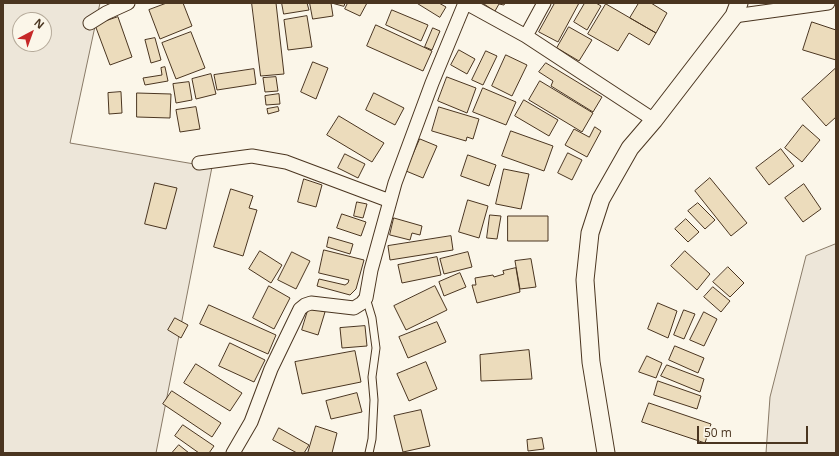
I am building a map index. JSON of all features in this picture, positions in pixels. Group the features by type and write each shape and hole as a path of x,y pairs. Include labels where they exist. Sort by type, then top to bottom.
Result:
{"street":[{"path":"90,23 106,13 128,3"},
{"path":"233,453 251,422 271,369 300,309 311,303 354,308 362,304 366,298 371,270 395,183 432,83 466,3 526,36 654,120"},
{"path":"526,36 544,3"},
{"path":"606,453 591,362 585,280 590,233 602,199 630,148 654,120 736,10 828,3"},
{"path":"199,162 252,156 269,158 286,162 390,201"}],"lane":[{"path":"366,298 372,318 376,348 372,377 374,400 372,439 369,453"}],"shaded area":[{"path":"3,3 100,3 70,143 212,167 156,453 3,453"},
{"path":"836,244 836,453 766,453 770,397 806,256"}],"building":[{"path":"167,3 183,3 192,26 160,39 149,10"},
{"path":"252,3 276,3 284,74 261,76"},
{"path":"282,3 307,3 309,10 284,14"},
{"path":"310,3 331,3 333,16 313,19"},
{"path":"332,3 345,3 344,6"},
{"path":"348,3 367,3 360,16 345,9"},
{"path":"417,3 439,3 446,7 440,17"},
{"path":"483,3 505,3 504,5 499,4 495,11"},
{"path":"555,3 579,3 558,42 539,32"},
{"path":"585,3 596,3 601,6 587,30 574,22"},
{"path":"639,3 651,3 667,13 656,33 630,18"},
{"path":"606,4 656,33 649,45 629,33 618,51 588,34"},
{"path":"392,10 428,25 421,41 386,25"},
{"path":"307,16 312,47 288,50 284,20"},
{"path":"118,17 132,57 110,65 95,25"},
{"path":"812,22 836,30 836,60 803,50"},
{"path":"376,25 432,51 423,71 367,46"},
{"path":"569,27 592,40 579,61 557,48"},
{"path":"433,28 440,31 432,50 425,47"},
{"path":"191,32 205,68 176,79 162,43"},
{"path":"155,38 161,60 151,63 145,40"},
{"path":"459,50 475,59 467,74 451,65"},
{"path":"486,51 497,56 483,85 472,80"},
{"path":"506,55 527,65 512,96 492,86"},
{"path":"313,62 328,68 316,99 301,92"},
{"path":"546,63 602,97 593,112 551,86 553,81 539,72"},
{"path":"165,67 168,81 145,85 143,78 162,75 161,68"},
{"path":"836,68 836,117 826,126 802,99"},
{"path":"254,69 256,84 217,90 214,75"},
{"path":"211,74 216,94 196,99 192,79"},
{"path":"276,77 278,91 265,92 263,78"},
{"path":"447,77 476,88 467,113 438,101"},
{"path":"540,81 593,113 582,132 529,100"},
{"path":"189,82 192,100 176,103 173,84"},
{"path":"483,88 516,102 506,125 473,112"},
{"path":"121,92 122,113 109,114 108,93"},
{"path":"137,93 171,94 170,118 137,117"},
{"path":"374,93 404,108 395,125 366,110"},
{"path":"279,94 280,104 266,105 265,96"},
{"path":"524,100 558,120 549,136 515,116"},
{"path":"196,107 200,129 180,132 176,110"},
{"path":"278,107 279,111 268,114 267,109"},
{"path":"439,107 479,119 473,139 467,137 466,141 432,131"},
{"path":"339,116 384,143 372,162 327,135"},
{"path":"803,125 820,140 802,162 785,148"},
{"path":"595,127 601,131 587,157 565,145 574,129 589,137"},
{"path":"511,131 553,146 544,171 502,156"},
{"path":"420,139 437,146 423,178 406,171"},
{"path":"781,149 794,166 769,185 756,168"},
{"path":"568,153 582,160 572,180 558,173"},
{"path":"345,154 365,164 358,178 338,168"},
{"path":"468,155 496,165 489,186 461,176"},
{"path":"504,169 529,174 521,209 496,204"},
{"path":"710,178 747,223 731,236 695,191"},
{"path":"304,179 322,185 316,207 298,202"},
{"path":"155,183 177,188 166,229 145,224"},
{"path":"804,184 821,209 803,222 785,198"},
{"path":"231,189 253,196 249,208 257,210 243,256 214,247"},
{"path":"468,200 488,206 479,238 459,232"},
{"path":"357,202 367,204 363,218 354,216"},
{"path":"698,203 715,220 705,229 688,211"},
{"path":"342,214 366,222 361,236 337,228"},
{"path":"490,215 501,216 497,239 487,238"},
{"path":"508,216 548,216 548,241 508,241"},
{"path":"394,218 422,226 420,235 412,233 410,240 390,235"},
{"path":"686,219 699,232 688,242 675,229"},
{"path":"451,236 453,250 390,260 388,246"},
{"path":"329,237 353,244 350,254 327,247"},
{"path":"324,250 364,260 356,289 350,295 317,286 319,279 345,285 349,280 319,273"},
{"path":"260,251 282,265 271,283 249,269"},
{"path":"685,251 710,274 697,290 671,266"},
{"path":"292,252 310,261 296,289 278,280"},
{"path":"468,252 472,267 444,274 440,259"},
{"path":"437,257 441,275 402,283 398,265"},
{"path":"531,259 536,287 520,289 515,261"},
{"path":"728,267 744,283 730,297 713,282"},
{"path":"516,268 520,292 477,303 472,285 476,285 475,278 493,275 494,277 504,274 503,271"},
{"path":"460,273 466,287 444,296 439,282"},
{"path":"269,286 290,298 274,329 253,318"},
{"path":"435,286 447,310 406,330 394,306"},
{"path":"713,287 730,301 721,312 704,297"},
{"path":"658,303 677,311 668,338 648,329"},
{"path":"209,305 276,335 268,354 200,324"},
{"path":"309,307 325,312 318,335 302,330"},
{"path":"684,310 695,314 684,339 674,335"},
{"path":"704,312 717,319 704,346 690,340"},
{"path":"175,318 188,325 181,338 168,330"},
{"path":"437,322 446,342 408,358 399,337"},
{"path":"365,326 367,346 342,348 340,328"},
{"path":"230,343 265,360 254,382 219,366"},
{"path":"675,346 704,358 698,373 669,360"},
{"path":"529,350 532,379 481,381 480,355"},
{"path":"355,351 361,382 302,394 295,362"},
{"path":"647,356 662,363 656,378 639,372"},
{"path":"426,362 437,389 409,401 397,374"},
{"path":"196,364 242,393 230,411 184,383"},
{"path":"667,365 704,379 700,392 661,376"},
{"path":"658,381 701,396 697,409 654,395"},
{"path":"172,391 221,423 212,437 163,404"},
{"path":"357,393 362,412 331,419 326,401"},
{"path":"649,403 711,424 705,443 642,422"},
{"path":"421,410 430,446 403,452 394,416"},
{"path":"183,425 214,446 209,453 199,453 175,436"},
{"path":"316,426 337,433 332,453 308,453"},
{"path":"279,428 309,445 304,453 297,453 273,440"},
{"path":"542,438 544,449 528,451 527,440"},
{"path":"179,445 189,453 172,453"}]}
